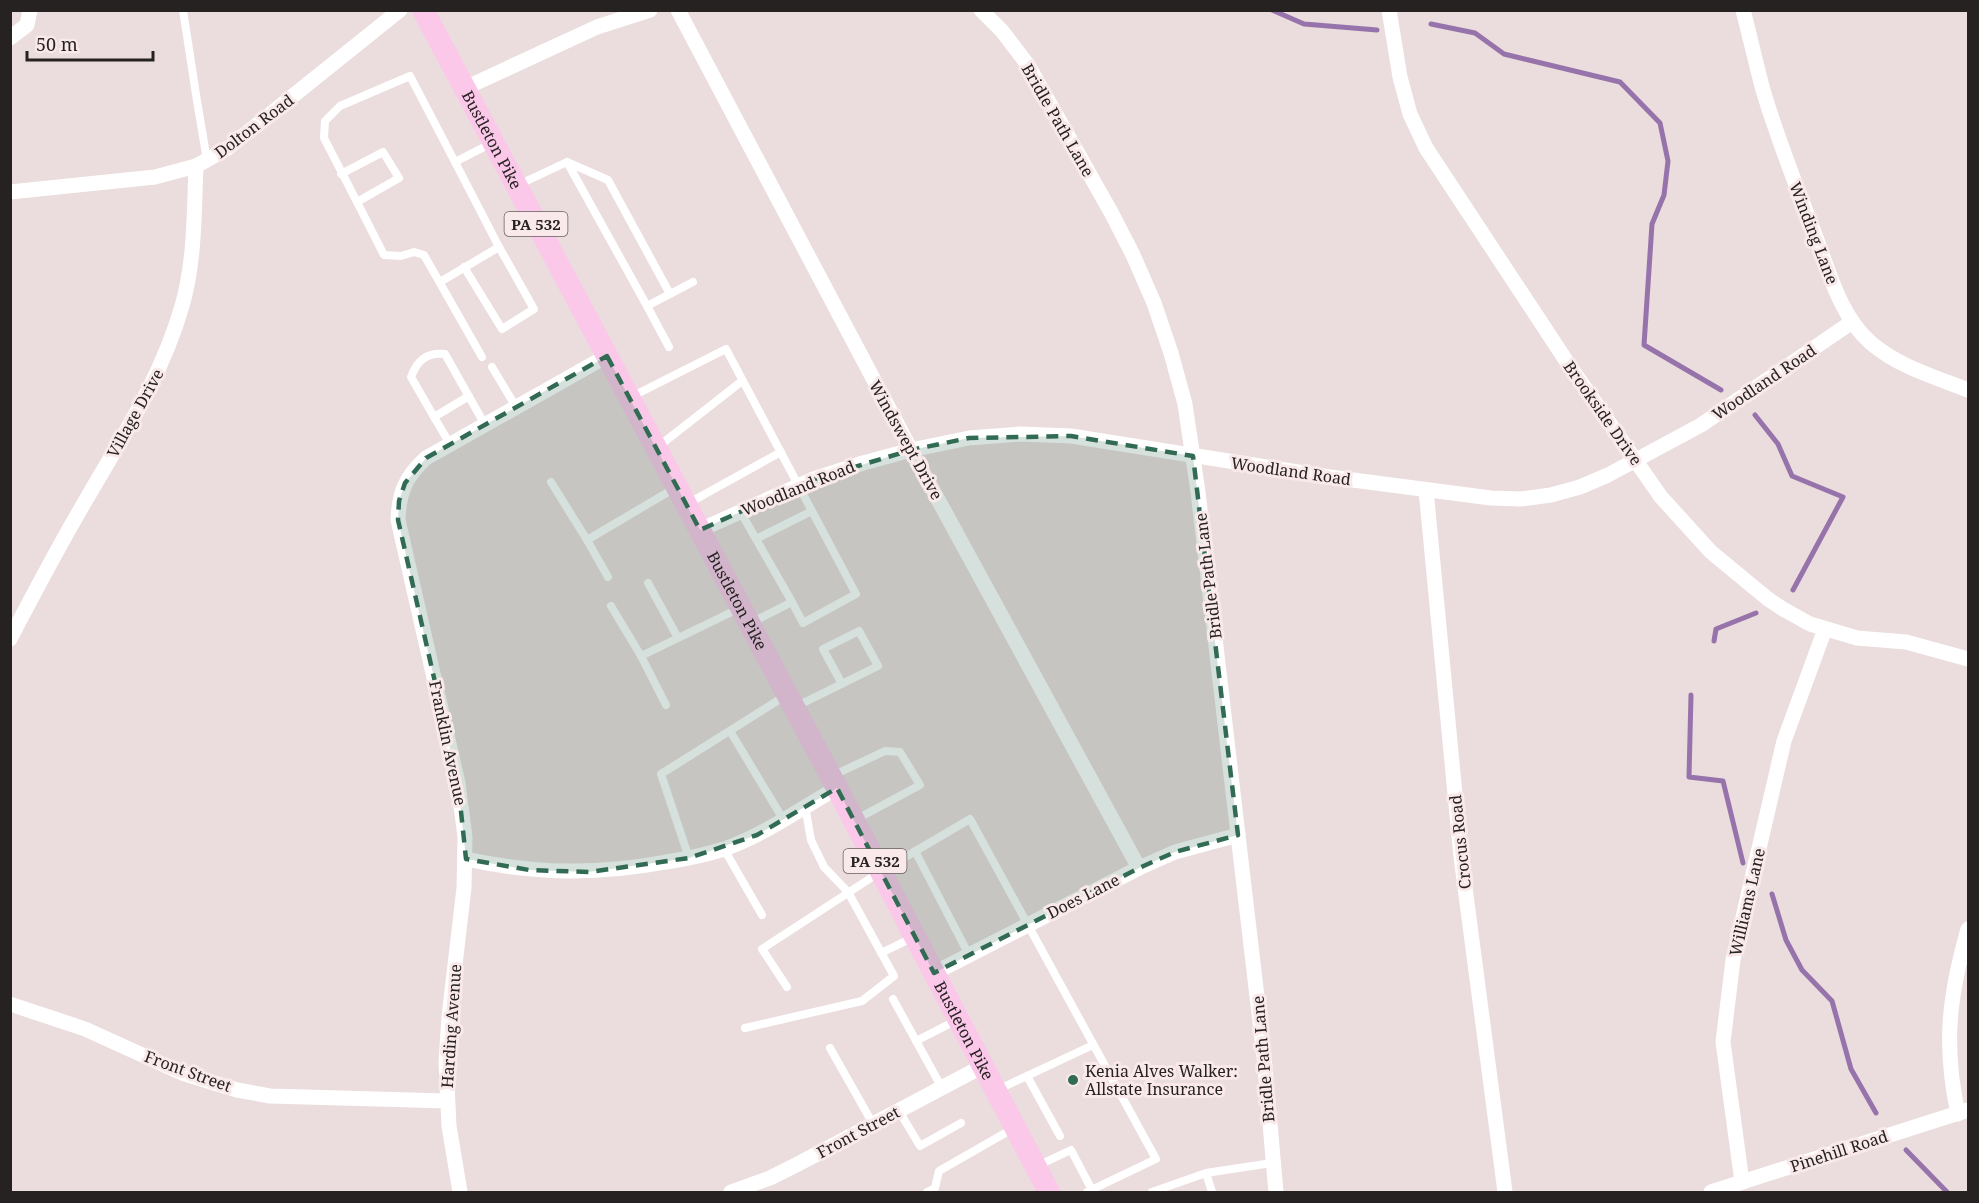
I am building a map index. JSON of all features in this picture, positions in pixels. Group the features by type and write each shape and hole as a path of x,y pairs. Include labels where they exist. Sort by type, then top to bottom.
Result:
{"main road":[{"name":"Bustleton Pike","path":"423,10 834,782 1049,1192"}],"street":[{"path":"10,38 27,25 30,10"},
{"name":"Dolton Road","path":"10,192 156,177 202,163 228,148 400,10"},
{"path":"465,88 597,27 650,10"},
{"name":"Windswept Drive","path":"678,10 911,450 1139,868"},
{"name":"Bridle Path Lane","path":"981,10 1016,48 1040,83 1133,255 1154,303 1185,404 1238,835 1276,1192"},
{"name":"Brookside Drive","path":"1389,10 1400,77 1410,114 1426,148 1567,362 1673,511 1725,564 1783,609 1826,629 1873,640 1906,642 1968,659"},
{"name":"Winding Lane","path":"1743,10 1764,92 1791,172 1840,300 1852,322 1869,342 1891,358 1907,367 1968,390"},
{"name":"Village Drive","path":"10,639 55,552 141,407 165,357 183,304 189,277 202,163"},
{"name":"Woodland Road","path":"700,530 799,485 862,463 911,450 994,435 1071,436 1193,456 1491,498 1521,499 1551,495 1580,487 1701,425 1852,322"},
{"name":"Franklin Avenue","path":"466,859 463,812 458,783 398,520 399,501 405,483 426,458 607,356"},
{"name":"Crocus Road","path":"1426,490 1461,857 1505,1192"},
{"name":"Williams Lane","path":"1742,1182 1723,1042 1733,960 1784,741 1826,629"},
{"path":"466,859 529,870 588,872 618,870 689,858 724,849 757,835 806,806 834,782"},
{"name":"Does Lane","path":"934,973 1139,868 1175,852 1238,835"},
{"name":"Harding Avenue","path":"460,1192 447,1101 446,1062 448,1016 466,859"},
{"path":"1963,1112 1950,1072 1949,1031 1955,979 1968,929"},
{"name":"Front Street","path":"10,1004 85,1029 182,1072 237,1090 270,1096 447,1101"},
{"name":"Front Street","path":"731,1192 770,1178 796,1165 983,1066"},
{"name":"Pinehill Road","path":"1711,1192 1963,1112"}],"lane":[{"path":"183,10 202,163"},
{"path":"464,267 502,329 534,309 410,76 340,106 325,121 324,138 384,255 401,256 414,252 424,255 482,357"},
{"path":"455,162 493,142"},
{"path":"342,174 383,152 399,178 357,202"},
{"path":"517,186 567,162 608,180 670,294"},
{"path":"567,162 669,346"},
{"path":"440,282 499,247"},
{"path":"647,306 693,282"},
{"path":"629,398 726,350 856,594 803,623 740,511"},
{"path":"450,444 411,377 415,364 434,353 445,354 485,425"},
{"path":"492,367 516,407"},
{"path":"656,449 742,381"},
{"path":"434,417 468,396"},
{"path":"587,540 781,452"},
{"path":"551,482 608,577"},
{"path":"756,539 812,511"},
{"path":"648,583 678,638"},
{"path":"641,656 678,638 792,602"},
{"path":"611,606 641,656 666,705"},
{"path":"689,858 661,774 730,731 791,701 842,684 879,666 858,631 823,649 842,684"},
{"path":"730,731 783,819"},
{"path":"834,782 885,751 900,752 920,785 854,821"},
{"path":"745,1028 862,1001 894,976 848,892 824,867 811,840 806,806"},
{"path":"787,987 762,949 848,892 970,819 1156,1160 1090,1191 1071,1150 1035,1167"},
{"path":"724,849 762,915"},
{"path":"915,851 969,955"},
{"path":"881,953 914,936"},
{"path":"893,999 942,1088"},
{"path":"916,1041 958,1019"},
{"path":"996,1091 1093,1045"},
{"path":"830,1048 873,1124"},
{"path":"1027,1076 1060,1136"},
{"path":"899,1111 920,1146 961,1123"},
{"path":"927,1192 935,1188 939,1171 1015,1128"},
{"path":"1152,1192 1206,1173 1272,1164"},
{"path":"1206,1173 1212,1192"}],"highlighted area":[{"path":"607,356 700,530 811,480 911,450 969,438 1071,436 1193,456 1238,835 1175,852 1139,868 934,973 837,788 757,835 689,858 589,872 529,870 466,859 458,783 398,520 399,501 405,483 426,458"}],"waterway":[{"path":"1272,10 1304,24 1377,30"},
{"path":"1431,24 1475,33 1504,54 1620,82 1660,123 1668,161 1664,195 1652,224 1644,345 1721,390"},
{"path":"1755,415 1778,444 1792,476 1843,497 1793,590"},
{"path":"1714,641 1716,629 1756,613"},
{"path":"1691,695 1689,777 1723,781 1743,863"},
{"path":"1772,894 1786,940 1802,970 1832,1001 1851,1069 1876,1113"},
{"path":"1906,1150 1947,1192"}],"place":[{"name":"Kenia Alves Walker: Allstate Insurance","path":"1073,1080"}]}
